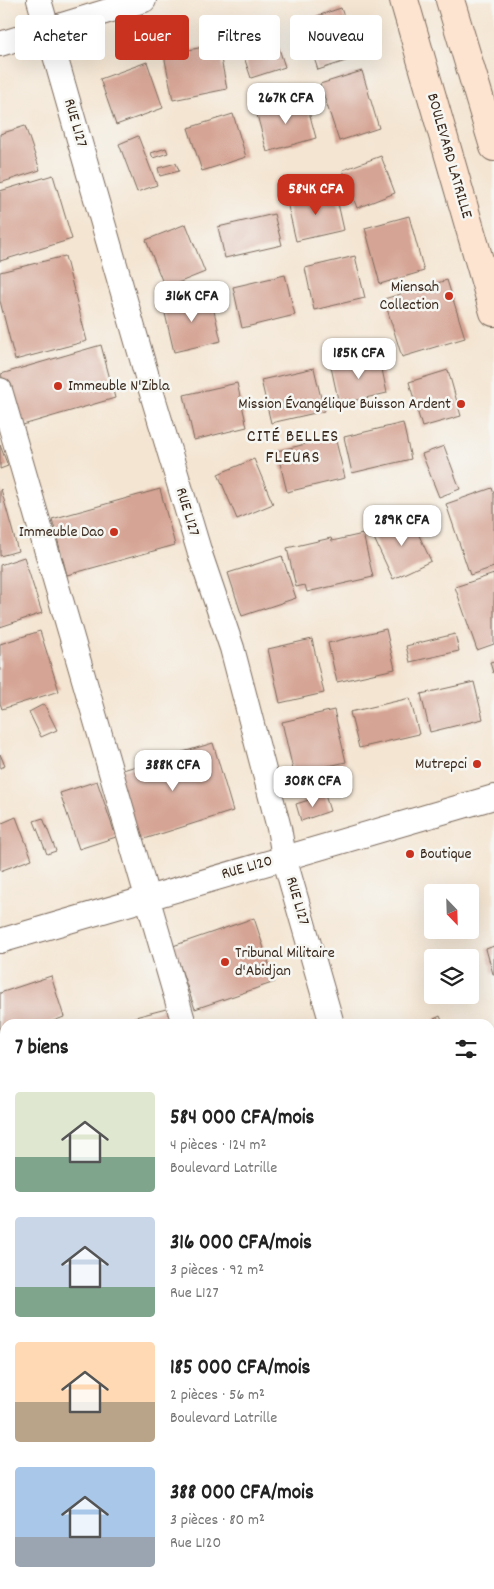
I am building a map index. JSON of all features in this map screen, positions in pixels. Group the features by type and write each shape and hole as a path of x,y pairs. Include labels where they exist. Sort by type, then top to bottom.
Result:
{"main road":[{"name":"BOULEVARD LATRILLE","path":"404,0 494,312"},
{"path":"450,0 494,147"}],"street":[{"name":"RUE L127","path":"40,0 44,15"},
{"path":"96,15 144,0"},
{"path":"0,44 15,40"},
{"name":"RUE L127","path":"56,60 161,425 201,557 232,648 280,828 284,857 331,1019"},
{"path":"0,390 183,1019"},
{"name":"RUE L120","path":"0,941 494,796"}],"building":[{"path":"341,8 343,15 320,15"},
{"path":"199,48 199,60 221,60 227,89 173,100 165,60 189,60 189,50"},
{"path":"280,52 285,67 251,78 245,60 280,60"},
{"path":"315,60 349,60 318,70"},
{"path":"147,62 163,108 116,125 100,79"},
{"path":"362,71 379,128 339,141 320,84"},
{"path":"305,97 316,138 267,152 256,111"},
{"path":"233,114 246,157 202,171 188,128"},
{"path":"25,126 40,170 0,183 0,134"},
{"path":"138,136 157,185 137,192 119,144"},
{"path":"166,148 168,153 153,158 151,153"},
{"path":"381,156 395,193 357,208 343,170"},
{"path":"176,163 179,171 160,176 158,168"},
{"path":"53,175 72,239 0,261 0,191"},
{"path":"335,190 344,230 296,241 287,202"},
{"path":"274,214 282,245 225,258 218,227"},
{"path":"409,216 424,271 380,284 365,228"},
{"path":"186,224 205,272 165,288 146,240"},
{"path":"65,256 87,341 15,360 0,301 0,272"},
{"path":"355,256 365,298 314,310 305,268"},
{"path":"285,275 295,315 242,328 233,287"},
{"path":"447,280 465,338 402,357 384,299"},
{"path":"210,294 221,341 174,352 163,305"},
{"name":"Immeuble N'Zibla","path":"101,345 115,398 16,427 1,374"},
{"path":"379,355 387,393 339,404 331,367"},
{"path":"314,368 324,411 271,423 261,380"},
{"path":"448,370 461,416 422,427 409,382"},
{"path":"237,383 247,427 194,440 184,395"},
{"path":"403,423 411,459 352,473 344,437"},
{"path":"335,437 345,478 287,492 277,451"},
{"path":"0,445 8,466 0,469"},
{"path":"444,446 460,489 439,497 422,454"},
{"path":"254,459 273,504 237,519 218,474"},
{"path":"492,488 494,494 494,567 470,575 446,504"},
{"name":"Immeuble Dao","path":"160,489 175,545 67,575 52,519"},
{"path":"0,490 18,551 0,556"},
{"path":"410,516 431,561 393,579 372,534"},
{"path":"363,534 373,577 307,592 305,585 296,587 287,548 331,538 332,541"},
{"path":"282,556 296,598 242,616 228,573"},
{"path":"24,557 42,613 0,627 0,565"},
{"path":"494,574 494,644 477,650 455,587"},
{"path":"386,629 395,669 337,682 328,643"},
{"path":"40,631 59,691 2,709 0,703 0,644"},
{"path":"455,634 459,651 410,662 406,646"},
{"path":"312,639 324,693 280,703 268,649"},
{"path":"494,661 494,673 493,673 490,662"},
{"path":"474,682 483,719 430,732 421,694"},
{"path":"410,698 419,734 359,748 350,712"},
{"path":"44,704 57,730 41,737 29,712"},
{"path":"334,710 346,762 294,774 282,722"},
{"path":"213,743 233,811 135,842 113,773"},
{"path":"0,754 5,766 0,768"},
{"path":"97,781 116,837 79,849 60,793"},
{"path":"325,795 330,811 301,821 296,804"},
{"path":"16,817 32,859 0,871 0,824"},
{"path":"43,818 56,851 47,854 34,821"},
{"path":"254,918 275,982 195,1009 173,946"},
{"path":"494,946 494,974 493,974 486,949"},
{"path":"51,976 64,1017 59,1019 0,1019 0,993"},
{"path":"174,1007 177,1019 127,1019"}],"place":[{"name":"Miensah Collection","path":"449,296"},
{"name":"Immeuble N'Zibla","path":"58,386"},
{"name":"Mission Évangélique Buisson Ardent","path":"461,404"},
{"name":"Immeuble Dao","path":"114,532"},
{"name":"Mutrepci","path":"477,764"},
{"name":"Boutique","path":"410,854"},
{"name":"Tribunal Militaire d'Abidjan","path":"225,962"}],"district":[{"name":"CITÉ BELLES FLEURS","path":"293,447"}]}
